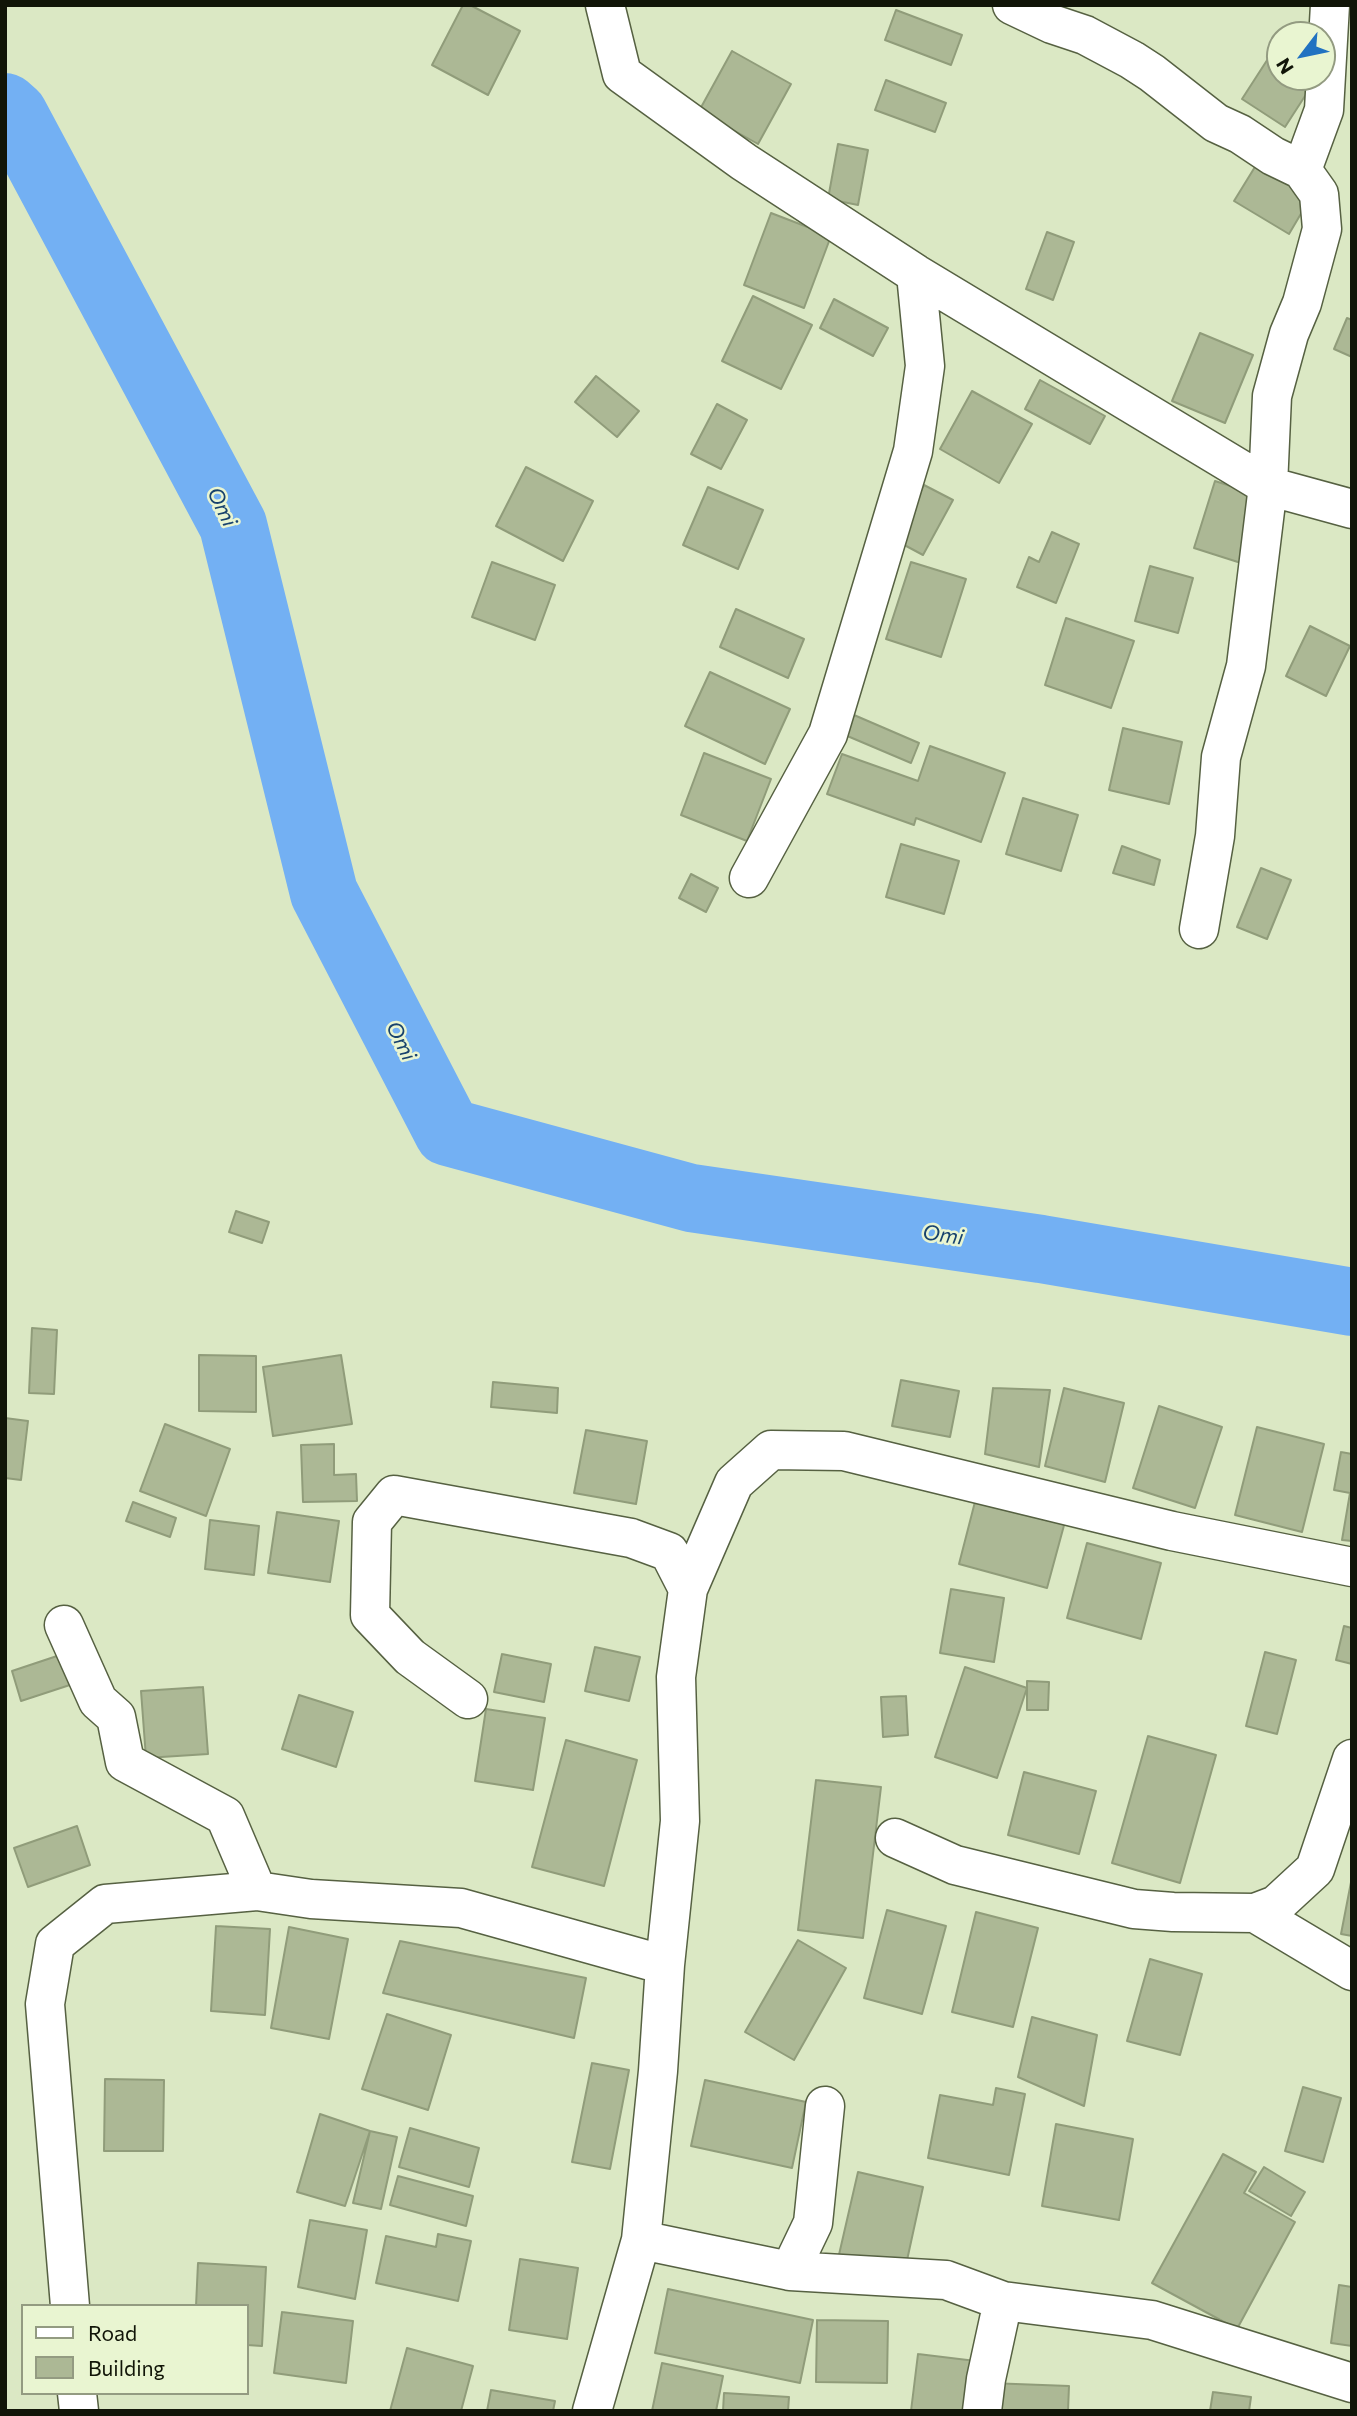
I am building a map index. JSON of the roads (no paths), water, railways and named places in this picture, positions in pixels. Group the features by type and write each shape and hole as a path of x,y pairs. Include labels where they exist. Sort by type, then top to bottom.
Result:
{"street":[{"path":"605,5 621,75 744,162 916,274 1268,486 1352,509"},
{"path":"1012,5 1052,24 1085,35 1132,60 1216,123 1302,170 1319,194 1322,229 1272,396 1268,486 1246,666 1221,757 1215,836 1199,929"},
{"path":"1302,170 1324,110 1330,5"},
{"path":"749,878 828,734 913,452 925,366 916,274"},
{"path":"593,2411 641,2240 680,1821 676,1677 688,1589 734,1483 771,1450 844,1451 1172,1531 1352,1567"},
{"path":"468,1699 410,1657 370,1615 372,1522 394,1495 631,1538 669,1552 688,1589"},
{"path":"64,1625 98,1701 116,1717 125,1762 225,1816 257,1891"},
{"path":"895,1838 955,1865 1134,1909 1255,1913 1276,1905 1315,1869 1352,1759"},
{"path":"70,2304 45,2004 55,1944 105,1903 257,1891 311,1899 461,1908 665,1965"},
{"path":"1255,1913 1352,1970"},
{"path":"790,2271 813,2223 825,2106"},
{"path":"641,2240 790,2271 946,2280 1003,2301 1152,2320 1352,2383"},
{"path":"982,2411 1003,2301"}],"waterway":[{"name":"Omi","path":"5,107 14,115 233,525 324,893 448,1132 691,1198 1041,1249 1352,1302"}]}
